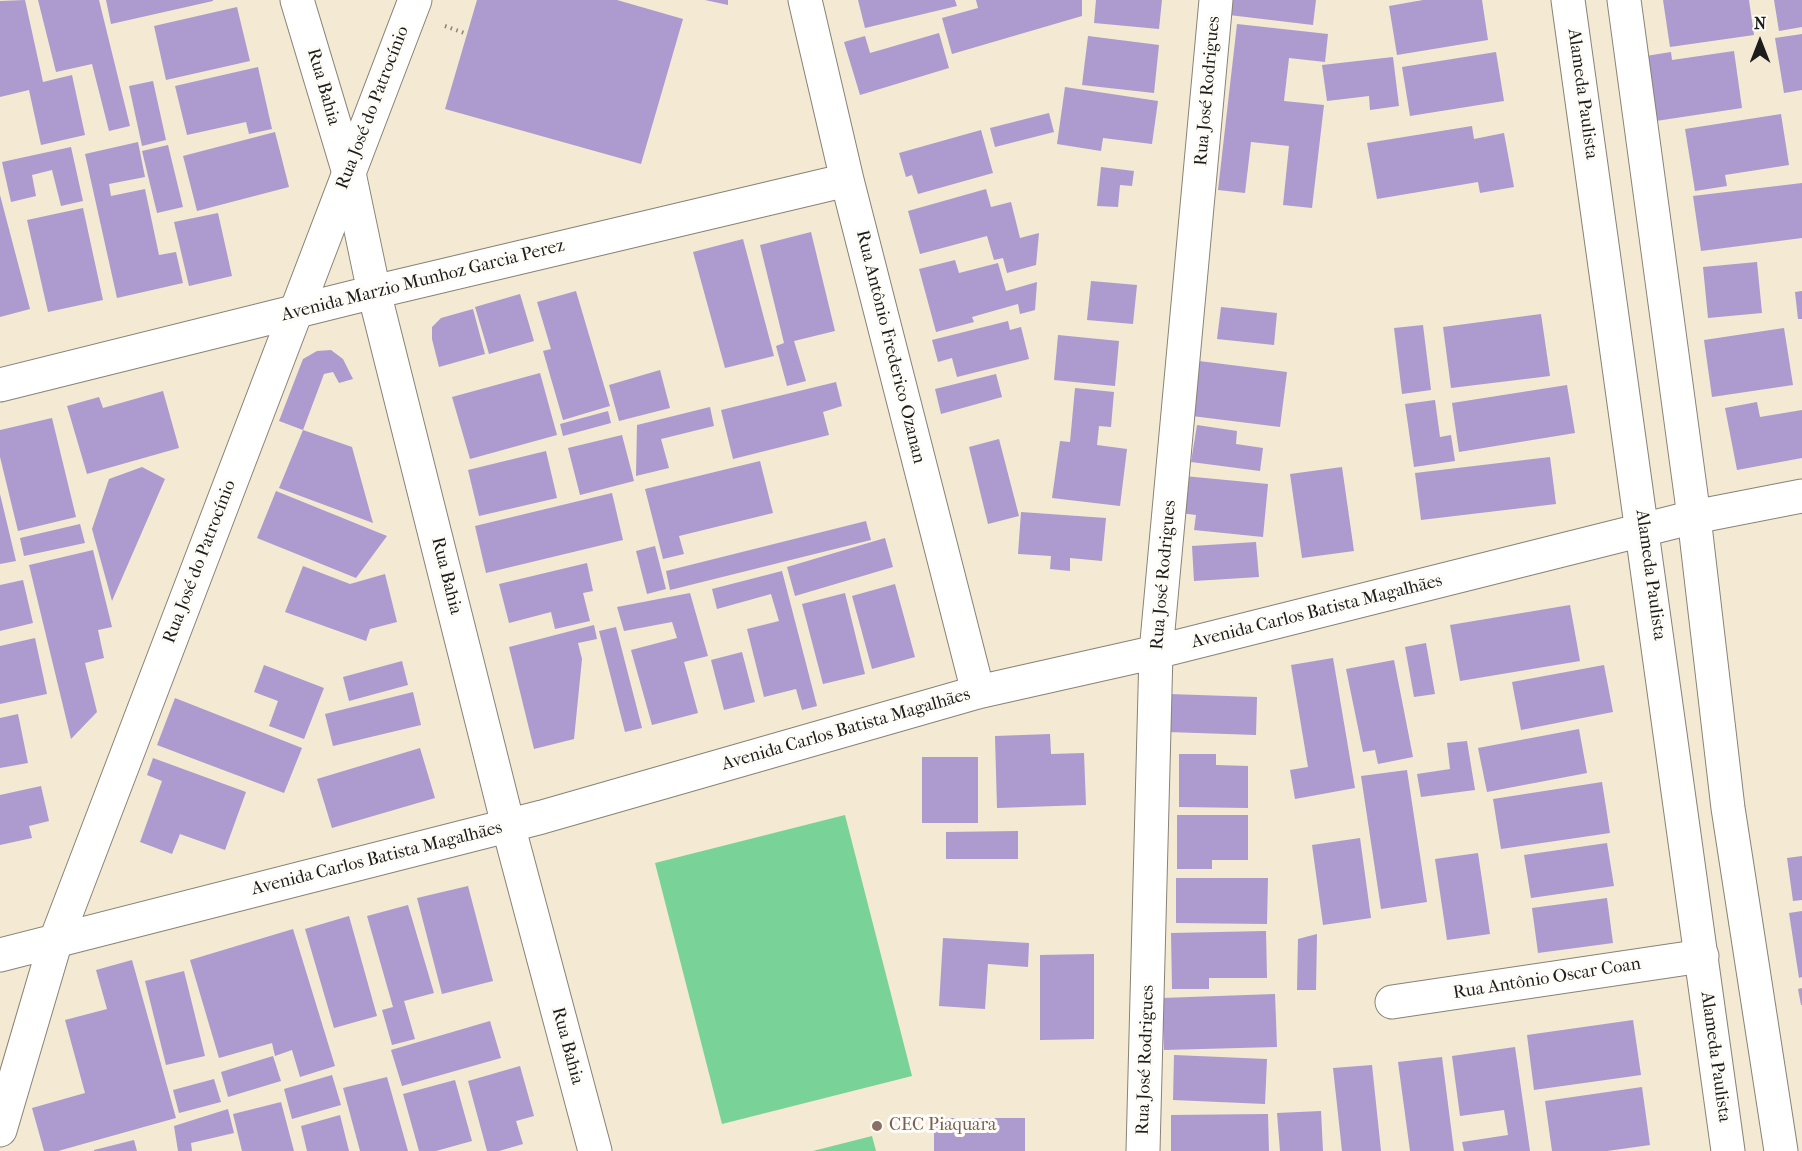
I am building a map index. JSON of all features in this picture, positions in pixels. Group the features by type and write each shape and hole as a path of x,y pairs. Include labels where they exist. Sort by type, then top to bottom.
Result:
{"street":[{"name":"Rua Bahia","path":"297,0 349,173 375,292 508,825 595,1151"},
{"name":"Rua José do Patrocínio","path":"0,1130 56,940 415,0"},
{"name":"Rua Antônio Frederico Ozanan","path":"806,0 847,180 978,692"},
{"name":"Rua José Rodrigues","path":"1143,1151 1156,652 1216,0"},
{"name":"Alameda Paulista","path":"1568,0 1644,529 1728,1151"},
{"path":"1624,0 1694,517 1728,808 1781,1151"},
{"name":"Avenida Marzio Munhoz Garcia Perez","path":"0,386 375,292 847,180"},
{"name":"Avenida Carlos Batista Magalhães","path":"0,955 508,825 978,692 1156,652 1694,517 1802,496"},
{"name":"Rua Antônio Oscar Coan","path":"1392,1002 1702,956"}],"green space":[{"path":"845,815 912,1076 722,1124 655,863"},
{"path":"872,1136 876,1151 813,1151"}],"building":[{"path":"25,0 43,82 72,75 85,135 41,145 29,90 0,97 0,1"},
{"path":"38,0 99,0 130,126 109,131 92,64 56,72"},
{"path":"106,0 213,0 213,1 111,24"},
{"path":"477,0 617,0 683,19 641,164 445,109"},
{"path":"705,0 728,0 728,5"},
{"path":"858,0 955,0 957,6 865,28"},
{"path":"976,0 1082,0 1082,16 952,54 942,18 978,8"},
{"path":"1096,0 1162,0 1159,29 1094,23"},
{"path":"1231,0 1316,0 1313,25 1229,15"},
{"path":"1423,0 1482,0 1488,40 1397,55 1389,6"},
{"path":"1663,0 1749,0 1754,35 1670,47"},
{"path":"1774,0 1802,0 1802,27 1779,31"},
{"path":"237,7 250,61 166,80 154,26"},
{"path":"1237,24 1328,34 1325,62 1289,58 1284,101 1324,105 1312,208 1283,205 1289,146 1251,142 1245,193 1218,190"},
{"path":"939,33 949,68 860,95 844,42 865,36 870,53"},
{"path":"1802,34 1802,90 1784,93 1775,38"},
{"path":"1088,36 1159,45 1154,93 1082,85"},
{"path":"1734,51 1742,108 1656,121 1646,56 1671,52 1672,60"},
{"path":"1496,52 1504,101 1410,116 1402,67"},
{"path":"1393,57 1399,106 1370,110 1369,96 1327,101 1322,65"},
{"path":"258,67 272,129 249,134 246,122 187,135 175,86"},
{"path":"153,81 166,140 142,146 129,86"},
{"path":"1065,87 1158,101 1152,144 1103,138 1101,151 1057,144"},
{"path":"1049,113 1054,132 995,147 990,128"},
{"path":"1781,114 1789,165 1725,175 1727,186 1695,191 1685,129"},
{"path":"1472,126 1474,139 1504,133 1514,187 1480,193 1478,182 1377,199 1367,143"},
{"path":"981,130 993,173 918,194 912,175 906,177 899,153"},
{"path":"275,132 289,187 197,211 183,156"},
{"path":"138,142 145,177 109,184 111,196 145,189 159,255 176,252 183,283 117,298 85,154"},
{"path":"168,145 183,207 157,213 142,151"},
{"path":"71,147 83,201 61,206 52,170 32,175 36,196 11,202 2,162"},
{"path":"1101,167 1134,171 1132,186 1120,185 1118,207 1097,206"},
{"path":"1802,183 1802,238 1701,251 1693,196"},
{"path":"986,189 991,207 1011,202 1020,238 1039,233 1036,265 1007,273 1003,258 994,260 987,236 920,254 908,211"},
{"path":"0,195 30,309 0,317"},
{"path":"83,208 103,300 48,312 27,220"},
{"path":"218,213 232,276 189,286 174,222"},
{"path":"811,232 835,331 794,341 806,381 787,386 776,346 784,343 760,245"},
{"path":"743,239 774,356 725,368 693,252"},
{"path":"955,260 959,273 998,263 1006,291 1037,282 1035,310 1020,314 1018,304 972,317 974,322 936,332 919,269"},
{"path":"1757,262 1762,313 1708,318 1703,267"},
{"path":"1091,281 1137,285 1133,324 1087,320"},
{"path":"576,291 610,406 563,420 543,351 551,349 537,302"},
{"path":"1802,291 1802,319 1798,319 1795,292"},
{"path":"520,294 534,341 489,354 475,307"},
{"path":"1221,307 1277,313 1274,345 1217,339"},
{"path":"473,309 485,354 439,367 432,339 432,327 441,318"},
{"path":"1541,314 1550,376 1451,388 1443,327"},
{"path":"1008,321 1010,330 1021,327 1029,359 957,377 952,358 938,362 932,340"},
{"path":"1423,325 1431,390 1402,394 1394,328"},
{"path":"1784,328 1793,385 1712,397 1704,340"},
{"path":"1058,335 1119,341 1115,386 1054,380"},
{"path":"331,350 343,359 353,379 339,383 333,372 324,374 303,430 279,421 303,359 317,351"},
{"path":"1191,360 1287,372 1280,427 1184,415"},
{"path":"660,370 670,408 619,421 609,385"},
{"path":"540,373 557,435 470,459 452,397"},
{"path":"996,374 1002,397 941,414 935,389"},
{"path":"836,382 842,406 823,412 829,435 733,459 721,410"},
{"path":"1567,385 1575,433 1459,452 1452,403"},
{"path":"1075,388 1114,392 1111,427 1099,426 1097,445 1127,449 1120,506 1052,498 1060,441 1070,442"},
{"path":"163,391 179,448 87,474 67,406 99,397 103,408"},
{"path":"1435,400 1440,437 1451,435 1455,461 1414,467 1405,404"},
{"path":"1757,402 1760,417 1802,410 1802,458 1737,470 1725,408"},
{"path":"710,407 714,426 661,439 669,468 636,476 637,425"},
{"path":"608,411 611,423 563,436 560,424"},
{"path":"52,418 76,517 18,531 0,457 0,430"},
{"path":"1197,425 1237,431 1236,444 1263,448 1260,471 1191,462"},
{"path":"303,430 352,447 373,523 279,488"},
{"path":"622,435 634,481 580,495 568,448"},
{"path":"999,439 1019,516 988,524 969,447"},
{"path":"546,451 557,498 479,516 468,470"},
{"path":"1550,457 1556,504 1421,520 1415,473"},
{"path":"760,461 773,513 679,536 684,554 663,559 645,489"},
{"path":"142,467 165,479 112,601 92,529 109,479"},
{"path":"1342,467 1354,551 1302,558 1290,474"},
{"path":"1184,476 1268,484 1263,537 1194,530 1196,515 1180,513"},
{"path":"276,491 387,536 356,578 257,538"},
{"path":"612,493 623,540 486,573 475,526"},
{"path":"0,494 16,561 0,564"},
{"path":"1021,512 1106,518 1102,561 1070,558 1070,571 1050,569 1051,556 1018,554"},
{"path":"866,521 871,540 670,590 666,571"},
{"path":"80,524 85,543 24,556 20,538"},
{"path":"885,538 893,567 795,596 787,567"},
{"path":"1256,542 1259,577 1194,581 1192,546"},
{"path":"655,546 666,589 647,594 636,551"},
{"path":"93,550 112,627 98,630 104,658 85,663 97,712 71,739 29,565"},
{"path":"587,563 593,591 583,593 590,621 555,629 551,612 509,623 499,584"},
{"path":"303,566 350,584 385,574 397,622 370,629 366,641 285,612"},
{"path":"782,571 817,706 802,710 796,689 764,697 747,629 779,621 771,594 717,609 712,589"},
{"path":"23,580 33,623 0,631 0,585"},
{"path":"895,584 915,657 872,669 852,596"},
{"path":"690,593 708,656 684,662 698,713 652,725 631,650 677,638 672,622 624,631 617,607"},
{"path":"845,593 865,674 823,684 802,604"},
{"path":"1570,605 1580,661 1460,681 1450,625"},
{"path":"594,625 597,639 578,643 582,659 574,739 534,749 509,647"},
{"path":"616,627 642,728 625,732 599,631"},
{"path":"35,638 47,694 0,704 0,646"},
{"path":"1426,643 1435,694 1414,697 1405,647"},
{"path":"742,652 755,702 724,710 711,660"},
{"path":"1333,658 1355,788 1295,799 1290,770 1308,767 1291,665"},
{"path":"1394,660 1413,757 1378,764 1375,750 1363,752 1346,669"},
{"path":"402,661 408,685 349,701 343,677"},
{"path":"264,665 324,688 304,739 269,726 278,701 254,692"},
{"path":"1604,665 1613,712 1521,730 1512,682"},
{"path":"413,692 421,725 333,746 325,714"},
{"path":"1169,694 1257,697 1256,735 1168,732"},
{"path":"175,698 302,748 284,793 157,745"},
{"path":"18,714 28,763 0,768 0,718"},
{"path":"1579,729 1587,773 1487,792 1478,748"},
{"path":"1050,734 1051,754 1084,753 1086,805 997,808 995,736"},
{"path":"1467,741 1475,790 1421,797 1417,774 1450,769 1447,743"},
{"path":"420,748 435,798 332,828 317,779"},
{"path":"1179,754 1216,754 1216,765 1248,766 1248,808 1179,807"},
{"path":"922,757 978,757 978,823 922,823"},
{"path":"153,758 246,792 225,850 180,834 172,854 140,842 162,781 147,775"},
{"path":"1407,770 1427,902 1381,909 1361,776"},
{"path":"1602,782 1610,833 1501,849 1493,799"},
{"path":"41,786 49,821 29,826 32,838 0,845 0,795"},
{"path":"1177,815 1248,815 1248,860 1212,860 1212,869 1177,869"},
{"path":"1018,831 1018,859 946,859 946,832"},
{"path":"1360,838 1371,918 1323,925 1312,845"},
{"path":"1607,843 1614,886 1531,898 1524,855"},
{"path":"1478,853 1490,934 1447,940 1435,859"},
{"path":"1802,856 1802,900 1793,901 1787,858"},
{"path":"1176,878 1268,878 1267,924 1176,923"},
{"path":"468,886 493,981 442,994 417,898"},
{"path":"1607,898 1613,943 1538,953 1532,908"},
{"path":"408,905 434,993 404,1001 415,1039 392,1045 382,1010 393,1007 367,916"},
{"path":"1802,911 1802,977 1799,978 1789,913"},
{"path":"349,916 377,1016 334,1028 305,929"},
{"path":"293,929 335,1066 300,1077 292,1050 275,1056 272,1043 219,1058 190,960"},
{"path":"1266,931 1267,978 1209,978 1209,989 1172,989 1171,933"},
{"path":"1317,934 1316,990 1297,990 1298,939"},
{"path":"943,938 1029,943 1028,967 988,964 985,1009 939,1006"},
{"path":"1094,954 1094,1039 1040,1040 1040,955"},
{"path":"132,960 176,1118 58,1151 44,1151 32,1108 85,1093 65,1020 107,1009 96,970"},
{"path":"184,971 205,1056 166,1065 145,981"},
{"path":"1802,988 1802,1005 1801,1005 1798,989"},
{"path":"1275,994 1277,1047 1164,1050 1162,998"},
{"path":"1633,1020 1641,1075 1534,1090 1527,1035"},
{"path":"490,1021 501,1058 402,1086 391,1050"},
{"path":"1515,1047 1530,1151 1464,1151 1462,1142 1508,1135 1504,1110 1460,1116 1452,1056"},
{"path":"1174,1055 1267,1059 1265,1104 1173,1100"},
{"path":"273,1056 281,1081 228,1097 221,1072"},
{"path":"1442,1057 1454,1151 1410,1151 1398,1062"},
{"path":"1372,1065 1381,1151 1342,1151 1333,1068"},
{"path":"520,1066 534,1116 516,1121 523,1144 499,1151 487,1151 468,1081"},
{"path":"332,1075 341,1105 292,1119 284,1089"},
{"path":"387,1077 408,1151 360,1151 343,1088"},
{"path":"214,1079 221,1102 179,1113 173,1090"},
{"path":"455,1080 472,1141 436,1151 419,1151 403,1094"},
{"path":"1642,1087 1650,1145 1607,1151 1552,1151 1545,1101"},
{"path":"281,1102 294,1151 242,1151 233,1114"},
{"path":"228,1109 234,1133 191,1143 192,1151 178,1151 174,1126"},
{"path":"1321,1111 1323,1151 1280,1151 1277,1113"},
{"path":"1268,1114 1269,1151 1171,1151 1171,1115"},
{"path":"340,1115 349,1151 307,1151 301,1126"},
{"path":"934,1118 1025,1118 1025,1151 934,1151"},
{"path":"134,1140 137,1151 94,1151 94,1150"}],"place":[{"name":"CEC Piaquara","path":"877,1126"}]}
